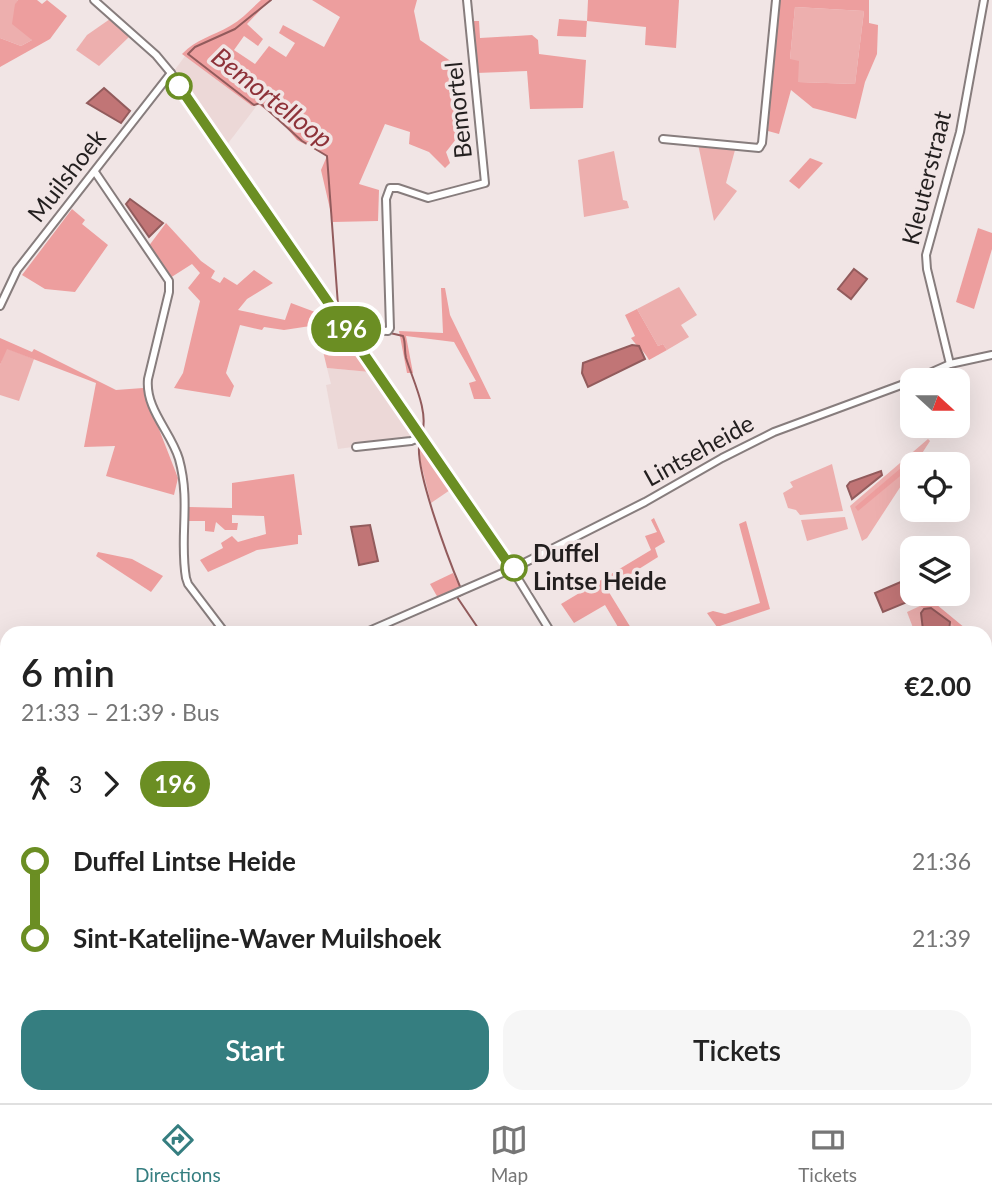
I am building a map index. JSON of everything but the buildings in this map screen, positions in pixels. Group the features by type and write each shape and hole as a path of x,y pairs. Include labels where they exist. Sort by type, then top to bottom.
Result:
{"street":[{"path":"94,0 156,55 171,74 512,569 547,626"},
{"name":"Bemortel","path":"346,329 388,331 390,328 386,199 390,188 428,198 485,183 467,0"},
{"path":"663,139 756,149 761,146 776,0"},
{"name":"Kleuterstraat","path":"950,364 926,255 960,132 984,0"},
{"name":"Muilshoek","path":"0,306 17,270 171,74"},
{"path":"94,172 169,281 169,292 148,379 148,393 177,453 184,480 186,578 220,626"},
{"name":"Lintseheide","path":"941,368 992,355"},
{"name":"Lintseheide","path":"380,626 512,569 639,506 722,458 774,432 900,385"},
{"path":"356,447 411,441 421,437"}],"shaded area":[{"path":"0,0 18,0 15,5 32,40 21,46 0,38"},
{"path":"18,0 37,0 42,4 47,0 67,16 50,39 0,67 0,38 21,46 32,40 12,24"},
{"path":"261,0 270,0 247,24 263,39 258,46 244,36 234,50 255,64 269,46 286,57 295,43 279,33 283,25 324,47 340,17 312,0 417,0 414,11 420,40 452,62 460,134 446,152 450,163 445,168 429,152 409,144 410,132 385,124 359,184 379,190 378,221 333,222 321,170 327,156 297,140 280,120 258,104 252,106 182,54 199,41 234,23"},
{"path":"588,0 679,0 676,48 645,45 646,27 587,21"},
{"path":"778,0 869,0 869,23 878,25 877,54 865,82 856,119 813,108 791,90 779,134 768,131","holes":["795,7 864,11 855,84 798,82 799,61 790,59"]},
{"path":"795,7 864,11 855,84 797,82 790,59"},
{"path":"110,19 130,36 99,66 76,50 87,35"},
{"path":"559,19 587,21 586,37 557,36"},
{"path":"471,21 479,21 480,38 532,35 538,40 539,54 586,60 583,108 530,109 527,71 476,73"},
{"path":"185,56 252,106 258,104 226,146 174,71"},
{"path":"104,88 130,111 121,123 87,103"},
{"path":"698,144 735,150 726,183 737,191 714,221"},
{"path":"614,151 623,200 627,201 629,208 584,217 578,160"},
{"path":"810,158 823,163 799,189 789,181"},
{"path":"130,199 163,223 149,237 126,204"},
{"path":"72,209 85,220 82,224 108,245 75,292 45,289 22,275"},
{"path":"166,223 201,261 215,271 211,278 220,283 224,277 237,285 254,270 273,283 247,299 238,310 285,320 291,303 331,318 329,326 284,330 264,327 262,330 240,325 226,373 234,386 230,397 174,388 183,373 200,301 188,288 200,273 192,264 170,278 148,247"},
{"path":"978,228 992,233 992,249 974,309 956,302"},
{"path":"854,269 867,279 851,299 838,289"},
{"path":"679,287 697,315 681,325 689,337 667,350 663,344 658,346 637,309"},
{"path":"441,288 445,288 450,315 491,399 474,399 469,383 476,381 454,342 406,336 413,373 407,373 399,331 443,333"},
{"path":"637,309 658,346 663,344 667,350 649,360 631,338 635,336 625,315"},
{"path":"0,338 32,352 34,349 116,390 143,388 178,478 174,495 106,476 115,446 84,447 96,383 7,349 0,365"},
{"path":"331,339 339,348 348,341 370,372 327,368 322,347"},
{"path":"632,345 639,346 645,359 588,387 582,373 583,363"},
{"path":"6,348 34,359 19,401 0,395 0,365"},
{"path":"327,368 370,372 416,436 338,449 326,385 331,384"},
{"path":"928,439 930,441 923,452 913,452"},
{"path":"420,440 453,488 431,503 418,452"},
{"path":"900,463 900,487 867,538 862,541 850,506"},
{"path":"832,464 843,511 800,515 796,510 788,508 783,493 793,487 790,482"},
{"path":"900,469 900,476 858,511 855,507"},
{"path":"881,471 882,475 852,499 847,486 850,482"},
{"path":"294,474 302,535 298,535 298,544 257,550 208,572 200,560 223,548 221,543 232,536 238,542 266,534 264,516 232,515 232,523 238,523 237,530 225,530 216,522 214,532 205,531 205,521 189,521 189,507 232,508 232,483"},
{"path":"845,517 848,529 807,541 801,520"},
{"path":"654,518 665,542 655,548 658,557 607,589 630,626 617,626 605,605 574,623 561,604 651,550 645,536 657,532 651,520"},
{"path":"746,521 770,609 716,626 707,613 713,611 725,614 760,603 739,524"},
{"path":"370,525 378,561 359,565 351,527"},
{"path":"98,552 132,559 163,576 151,592 96,556"},
{"path":"453,573 461,590 438,598 430,584"},
{"path":"900,582 900,605 883,612 875,593"},
{"path":"920,606 924,609 921,613 941,626 912,626 907,612"},
{"path":"920,606 938,606 963,626 954,626 931,608 924,609"},
{"path":"931,608 950,622 950,626 923,626 921,613 924,609"}],"waterway":[{"name":"Bemortelloop","path":"271,0 235,29 195,47 188,54 254,105 260,103 302,141 327,156 338,305 350,327"},
{"name":"Bemortelloop","path":"390,333 403,336 404,339 406,358 422,406 422,435"},
{"name":"Bemortelloop","path":"420,441 421,470 441,537 461,589"},
{"name":"Bemortelloop","path":"463,594 457,597 477,626"}],"bus line":[{"name":"196","path":"179,86 512,569 514,568"}],"place":[{"name":"Duffel Lintse Heide","path":"514,568"}]}
